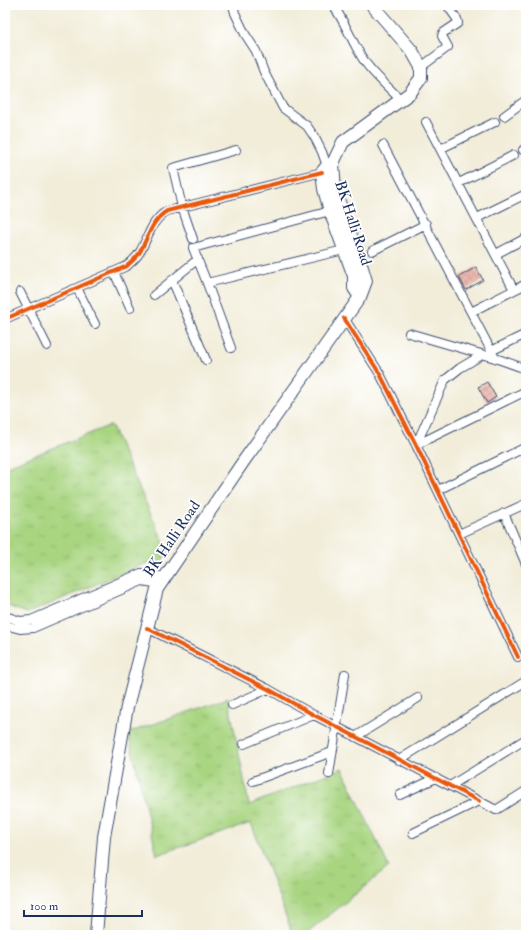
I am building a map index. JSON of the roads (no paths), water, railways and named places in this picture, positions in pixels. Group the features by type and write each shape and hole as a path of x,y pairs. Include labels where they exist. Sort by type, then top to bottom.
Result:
{"main road":[{"path":"372,5 412,51 421,67"},
{"name":"BK Halli Road","path":"96,935 104,836 127,707 157,589 243,462 360,297 366,282 330,211 327,167 343,142 410,93 420,78 421,67"},
{"name":"BK Halli Road","path":"327,167 335,191 349,249"}],"street":[{"path":"5,319 127,266 141,251 151,228 161,215 167,211 327,167 318,143 306,126 283,108 264,72 256,51 245,34 235,13 233,5"},
{"path":"333,5 341,16 346,30 364,61 401,100"},
{"path":"421,67 448,47 442,36 443,33 458,23 457,18 447,5"},
{"path":"504,116 526,100"},
{"path":"426,122 514,290"},
{"path":"440,149 495,122"},
{"path":"383,145 426,224 493,355"},
{"path":"193,239 182,207 172,168 236,150"},
{"path":"459,183 514,155"},
{"path":"477,218 526,194"},
{"path":"231,348 193,248 330,211"},
{"path":"372,251 426,224"},
{"path":"496,254 526,238"},
{"path":"207,283 349,249"},
{"path":"154,295 198,259"},
{"path":"114,272 130,308"},
{"path":"172,280 206,360"},
{"path":"471,312 526,284"},
{"path":"77,288 95,324"},
{"path":"20,292 46,346"},
{"path":"344,318 380,374 438,490 518,657"},
{"path":"409,333 482,354 493,355 526,369"},
{"path":"493,355 526,334"},
{"path":"416,445 445,380 482,354"},
{"path":"416,445 526,391"},
{"path":"438,490 526,447"},
{"path":"459,534 523,505"},
{"path":"504,513 526,564"},
{"path":"5,616 15,620 31,620 141,573 163,580"},
{"path":"5,625 20,629 33,628 142,581 163,580"},
{"path":"147,628 268,689 336,727 496,810 526,791"},
{"path":"329,774 345,674"},
{"path":"399,760 526,681"},
{"path":"232,705 268,689"},
{"path":"355,737 418,698"},
{"path":"244,744 314,715"},
{"path":"450,786 526,739"},
{"path":"253,781 332,752"},
{"path":"400,795 436,778"},
{"path":"413,833 479,801"}]}
